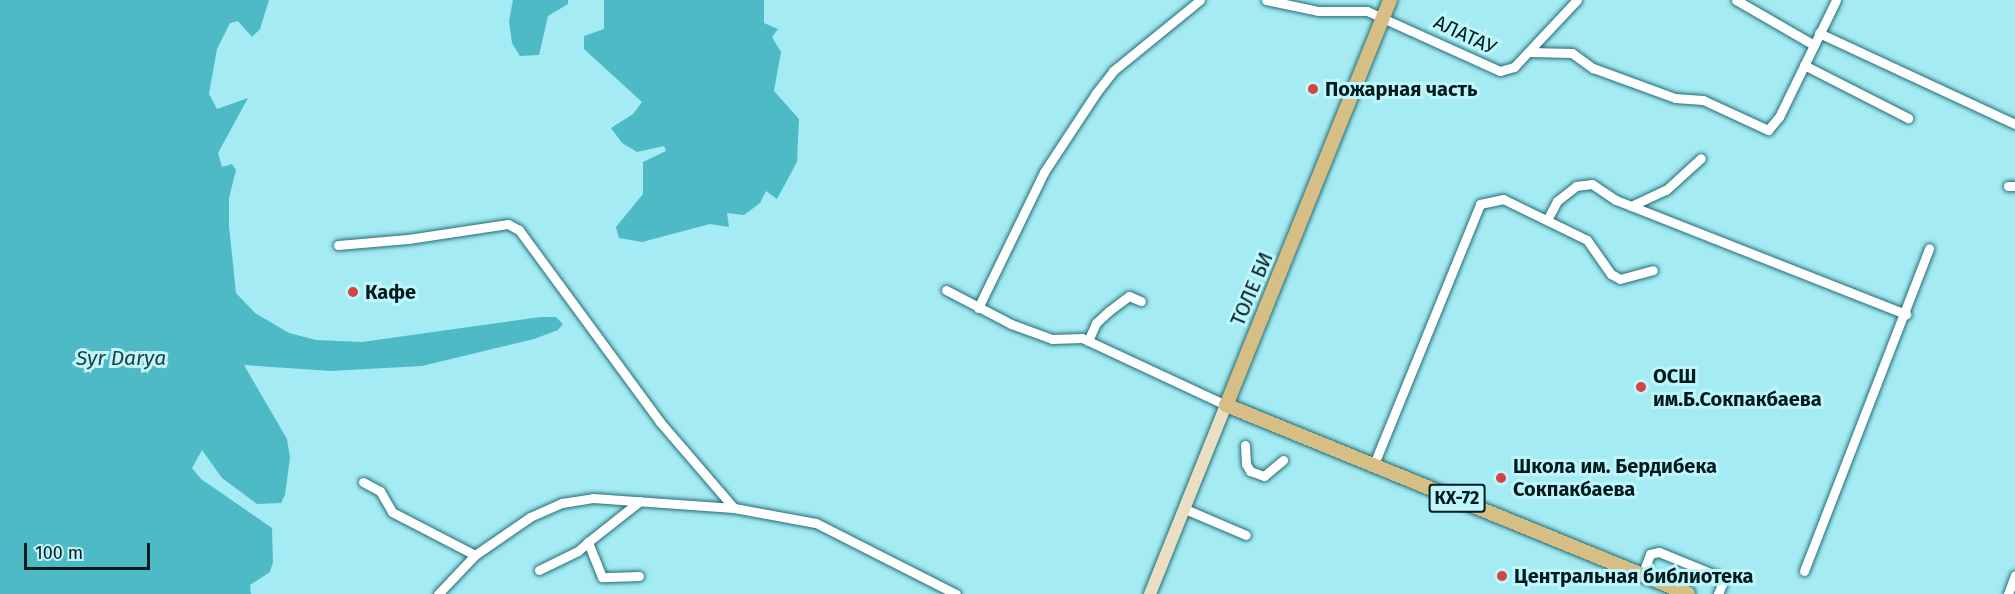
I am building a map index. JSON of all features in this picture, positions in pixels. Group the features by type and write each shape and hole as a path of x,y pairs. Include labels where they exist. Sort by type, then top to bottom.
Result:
{"main road":[{"name":"ТОЛЕ БИ","path":"1226,405 1390,0"},
{"name":"КХ-72","path":"1226,405 1688,594"}],"street":[{"path":"978,308 1044,172 1096,93 1113,71 1200,0"},
{"path":"1266,0 1318,11 1367,11 1383,17"},
{"name":"АЛАТАУ","path":"1383,17 1500,71 1514,67 1577,0"},
{"path":"1736,0 1814,45"},
{"path":"1530,52 1572,52 1593,68 1674,98 1703,100 1768,130 1779,117 1836,0"},
{"path":"1819,33 2015,124"},
{"path":"1804,65 1908,118"},
{"path":"1631,206 1665,190 1701,158"},
{"path":"1546,220 1557,201 1581,184 1596,186 1631,206 1906,314"},
{"path":"1374,464 1480,204 1503,199 1587,240 1613,276 1625,279 1653,270"},
{"path":"338,244 408,239 508,224 519,230 633,388 734,508"},
{"path":"1804,571 1906,314 1929,248"},
{"path":"946,290 978,308 1052,339 1088,341 1226,405"},
{"path":"1088,341 1096,323 1109,310 1129,296 1141,301"},
{"name":"ТОЛЕ БИ","path":"1150,594 1226,405"},
{"path":"1245,445 1247,469 1261,475 1283,460"},
{"path":"363,482 380,491 392,512 475,555"},
{"path":"438,594 475,555 530,517 562,503 593,498 734,508 816,523 956,594"},
{"path":"539,570 578,551 640,501"},
{"path":"1185,509 1246,535"},
{"path":"588,542 602,577 639,576"},
{"path":"1642,575 1650,554 1659,552 1718,576 1722,584 1718,594"},
{"path":"2008,594 2015,575"}],"water":[{"name":"Syr Darya","path":"0,0 269,0 260,29 252,37 238,21 230,23 217,49 209,94 217,109 248,98 218,153 222,167 232,164 236,170 229,198 229,226 236,293 255,313 289,333 316,340 362,342 540,317 556,317 563,324 558,330 534,339 422,366 331,371 244,365 287,439 290,458 285,495 281,503 257,504 222,478 202,450 192,468 201,479 272,528 273,562 270,572 250,585 251,594 0,594"},
{"path":"513,0 568,0 568,4 548,16 539,55 520,56 512,43 509,21"},
{"path":"604,0 764,0 764,23 778,29 772,37 781,52 774,91 799,119 797,162 777,199 766,191 760,203 744,215 727,213 729,227 710,224 642,242 619,238 616,227 643,194 643,162 666,151 664,146 637,152 622,143 611,128 633,114 642,102 584,49 584,36 604,29"}],"place":[{"name":"Пожарная часть","path":"1313,89"},
{"name":"Кафе","path":"353,292"},
{"name":"ОСШ им.Б.Сокпакбаева","path":"1641,387"},
{"name":"Школа им. Бердибека Сокпакбаева","path":"1501,478"},
{"name":"Центральная библиотека","path":"1502,576"}]}
